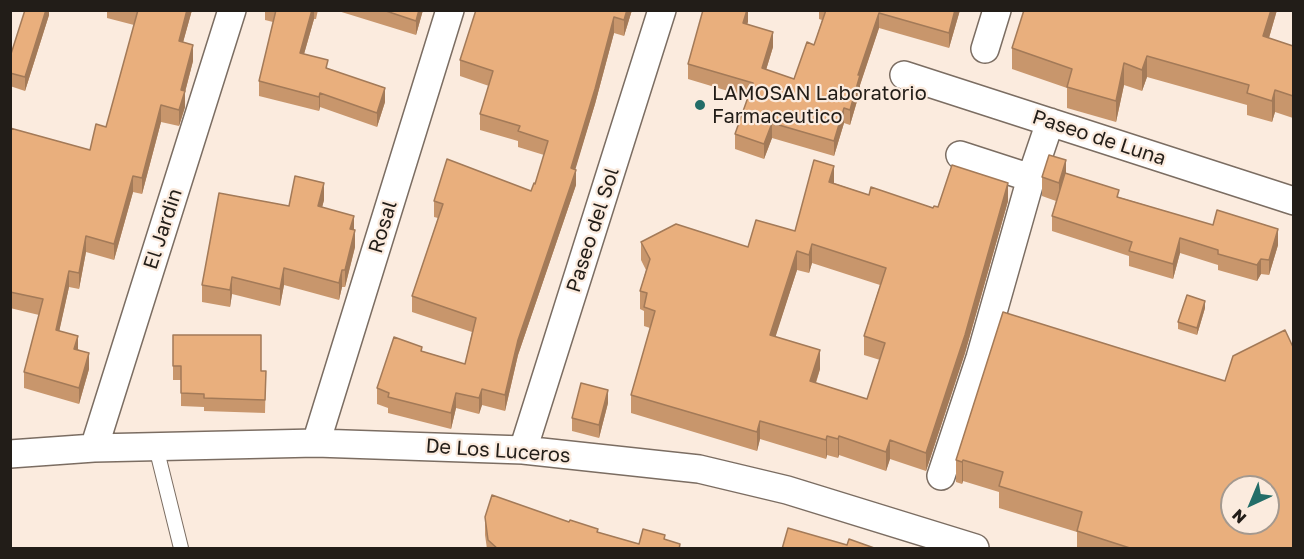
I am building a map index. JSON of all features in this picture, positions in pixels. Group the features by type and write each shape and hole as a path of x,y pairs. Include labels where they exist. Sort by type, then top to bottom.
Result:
{"street":[{"name":"El Jardin","path":"94,448 232,10"},
{"name":"Rosal","path":"316,443 450,10"},
{"name":"Paseo del Sol","path":"524,450 662,10"},
{"path":"985,49 997,10"},
{"name":"Paseo de Luna","path":"904,75 1293,201"},
{"path":"941,476 980,358 1031,178 1050,122"},
{"path":"960,155 1031,178"},
{"name":"De Los Luceros","path":"10,454 94,448 316,443 524,450 699,469 787,490 975,549"}],"lane":[{"path":"156,447 181,549"}],"building":[{"path":"25,10 46,10 25,77 10,73 10,57"},
{"path":"138,10 187,10 179,41 193,45 181,90 185,91 179,110 161,105 142,178 133,176 114,244 86,236 79,273 69,271 56,330 78,336 74,349 89,353 79,388 24,372 43,299 10,292 10,128 90,150 96,124 106,127"},
{"path":"276,10 312,10 300,53 328,60 326,68 385,88 377,113 320,93 319,97 259,81"},
{"path":"383,10 419,10 416,21"},
{"path":"476,10 627,10 624,20 614,17 571,168 576,170 518,340 505,395 482,389 479,398 456,393 451,413 388,397 389,393 377,388 394,337 422,347 421,351 465,364 476,318 412,296 443,204 434,201 447,159 531,191 548,141 518,131 520,126 480,114 493,71 460,60"},
{"path":"703,10 747,10 743,23 773,32 762,68 794,79 807,42 814,45 826,10 955,10 949,33 879,13 858,75 860,75 850,110 844,108 834,141 772,123 764,144 735,134 753,83 688,64"},
{"path":"1024,10 1271,10 1263,36 1293,46 1293,96 1275,90 1272,101 1247,93 1249,85 1147,56 1142,70 1124,63 1116,101 1067,87 1072,69 1012,48"},
{"path":"1049,155 1066,160 1059,183 1042,177"},
{"path":"814,160 834,166 829,182 869,195 871,187 933,208 938,207 952,165 1008,183 965,335 926,453 890,440 886,452 839,436 838,439 827,436 826,440 760,421 757,432 631,395 655,311 644,307 647,293 640,291 650,259 641,242 676,224 748,247 756,220 795,231","holes":["812,244 886,268 864,336 885,343 867,399 810,381 820,350 770,335 797,251 809,255"]},
{"path":"1065,173 1119,190 1117,197 1213,225 1217,210 1278,229 1269,260 1261,259 1257,265 1218,254 1218,250 1180,238 1173,264 1129,251 1132,242 1052,216"},
{"path":"295,176 324,183 318,206 354,216 350,229 355,230 345,270 342,270 339,283 284,268 280,289 232,277 230,290 202,285 219,193 289,206"},
{"path":"1187,295 1205,301 1197,328 1178,322"},
{"path":"1003,312 1225,381 1233,356 1285,330 1293,347 1293,549 1133,549 1077,531 1082,512 999,486 1003,472 963,460 962,462 956,460"},
{"path":"173,335 261,335 261,371 266,371 265,400 204,398 204,394 181,393 181,366 173,366"},
{"path":"581,383 608,390 599,425 572,418"},
{"path":"492,495 569,522 570,520 598,529 597,532 639,544 643,529 665,535 664,539 680,544 679,549 498,549 488,540 485,517"},
{"path":"788,528 847,545 849,539 877,549 782,549"}],"place":[{"name":"LAMOSAN Laboratorio Farmaceutico","path":"700,105"}]}
